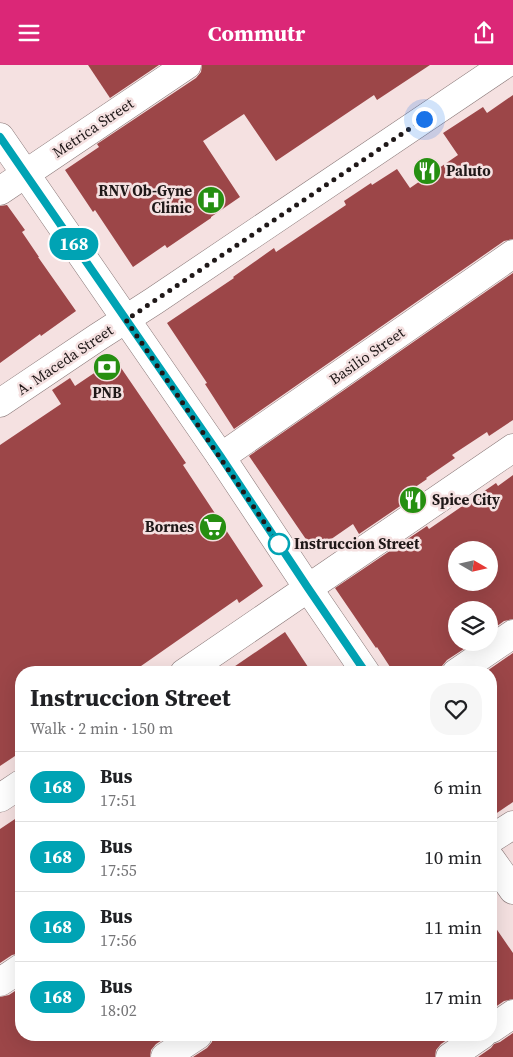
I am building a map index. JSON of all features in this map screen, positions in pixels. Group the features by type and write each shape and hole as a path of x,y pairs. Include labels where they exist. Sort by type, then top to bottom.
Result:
{"street":[{"name":"Metrica Street","path":"0,191 187,65"},
{"name":"A. Maceda Street","path":"0,403 504,65"},
{"path":"0,137 221,457 361,666"},
{"name":"Basilio Street","path":"221,457 513,254"},
{"path":"194,666 513,448"},
{"path":"466,666 513,634"},
{"path":"0,798 15,788"},
{"path":"497,835 513,825"},
{"path":"497,868 513,891"},
{"path":"0,982 15,972"},
{"path":"497,1025 513,1014"},
{"path":"165,1057 189,1041"},
{"path":"450,1057 473,1041"}],"building":[{"path":"88,65 159,65 110,98"},
{"path":"202,65 430,65 377,100 374,95 276,161 244,114 203,141 240,197 167,248 165,245 133,267 95,210 93,212 65,170 99,147 97,144 196,78 201,72"},
{"path":"513,95 513,239 504,241 234,429 205,384 207,383 167,323 234,278 274,248 276,252 346,205 344,201 371,183 372,185 397,169 410,188 458,155 443,133 483,107 487,113"},
{"path":"7,205 25,230 22,232 38,257 76,311 0,363 0,206"},
{"path":"513,273 513,420 489,436 487,432 452,455 455,458 405,494 409,500 359,534 353,524 314,551 249,456"},
{"path":"115,359 186,463 183,465 263,586 239,603 237,599 141,666 15,666 15,756 0,766 0,445 61,404 52,390 70,378 75,386"},
{"path":"513,475 513,619 504,621 498,625 498,601 448,601 448,651 461,651 447,660 442,666 389,666 335,588 427,526 429,529 496,483 498,486"},
{"path":"285,632 307,666 235,666"},
{"path":"513,653 513,802 497,813 497,666 494,666"},
{"path":"15,819 15,954 0,963 0,829"},
{"path":"497,930 513,953 513,999 504,1001 497,1006"},
{"path":"15,991 15,1041 161,1041 151,1050 150,1057 0,1057 0,997"},
{"path":"513,1033 513,1057 478,1057 494,1044"},
{"path":"445,1041 436,1050 435,1057 193,1057 207,1048 212,1042"}],"bus line":[{"name":"168","path":"0,137 221,457 361,666"}],"place":[{"name":"Paluto","path":"427,171"},
{"name":"RNV Ob-Gyne Clinic","path":"211,200"},
{"name":"PNB","path":"107,367"},
{"name":"Spice City","path":"413,500"},
{"name":"Bornes","path":"213,527"},
{"name":"Instruccion Street","path":"279,544"}],"route":[{"path":"279,544 126,320 424,119"}]}
